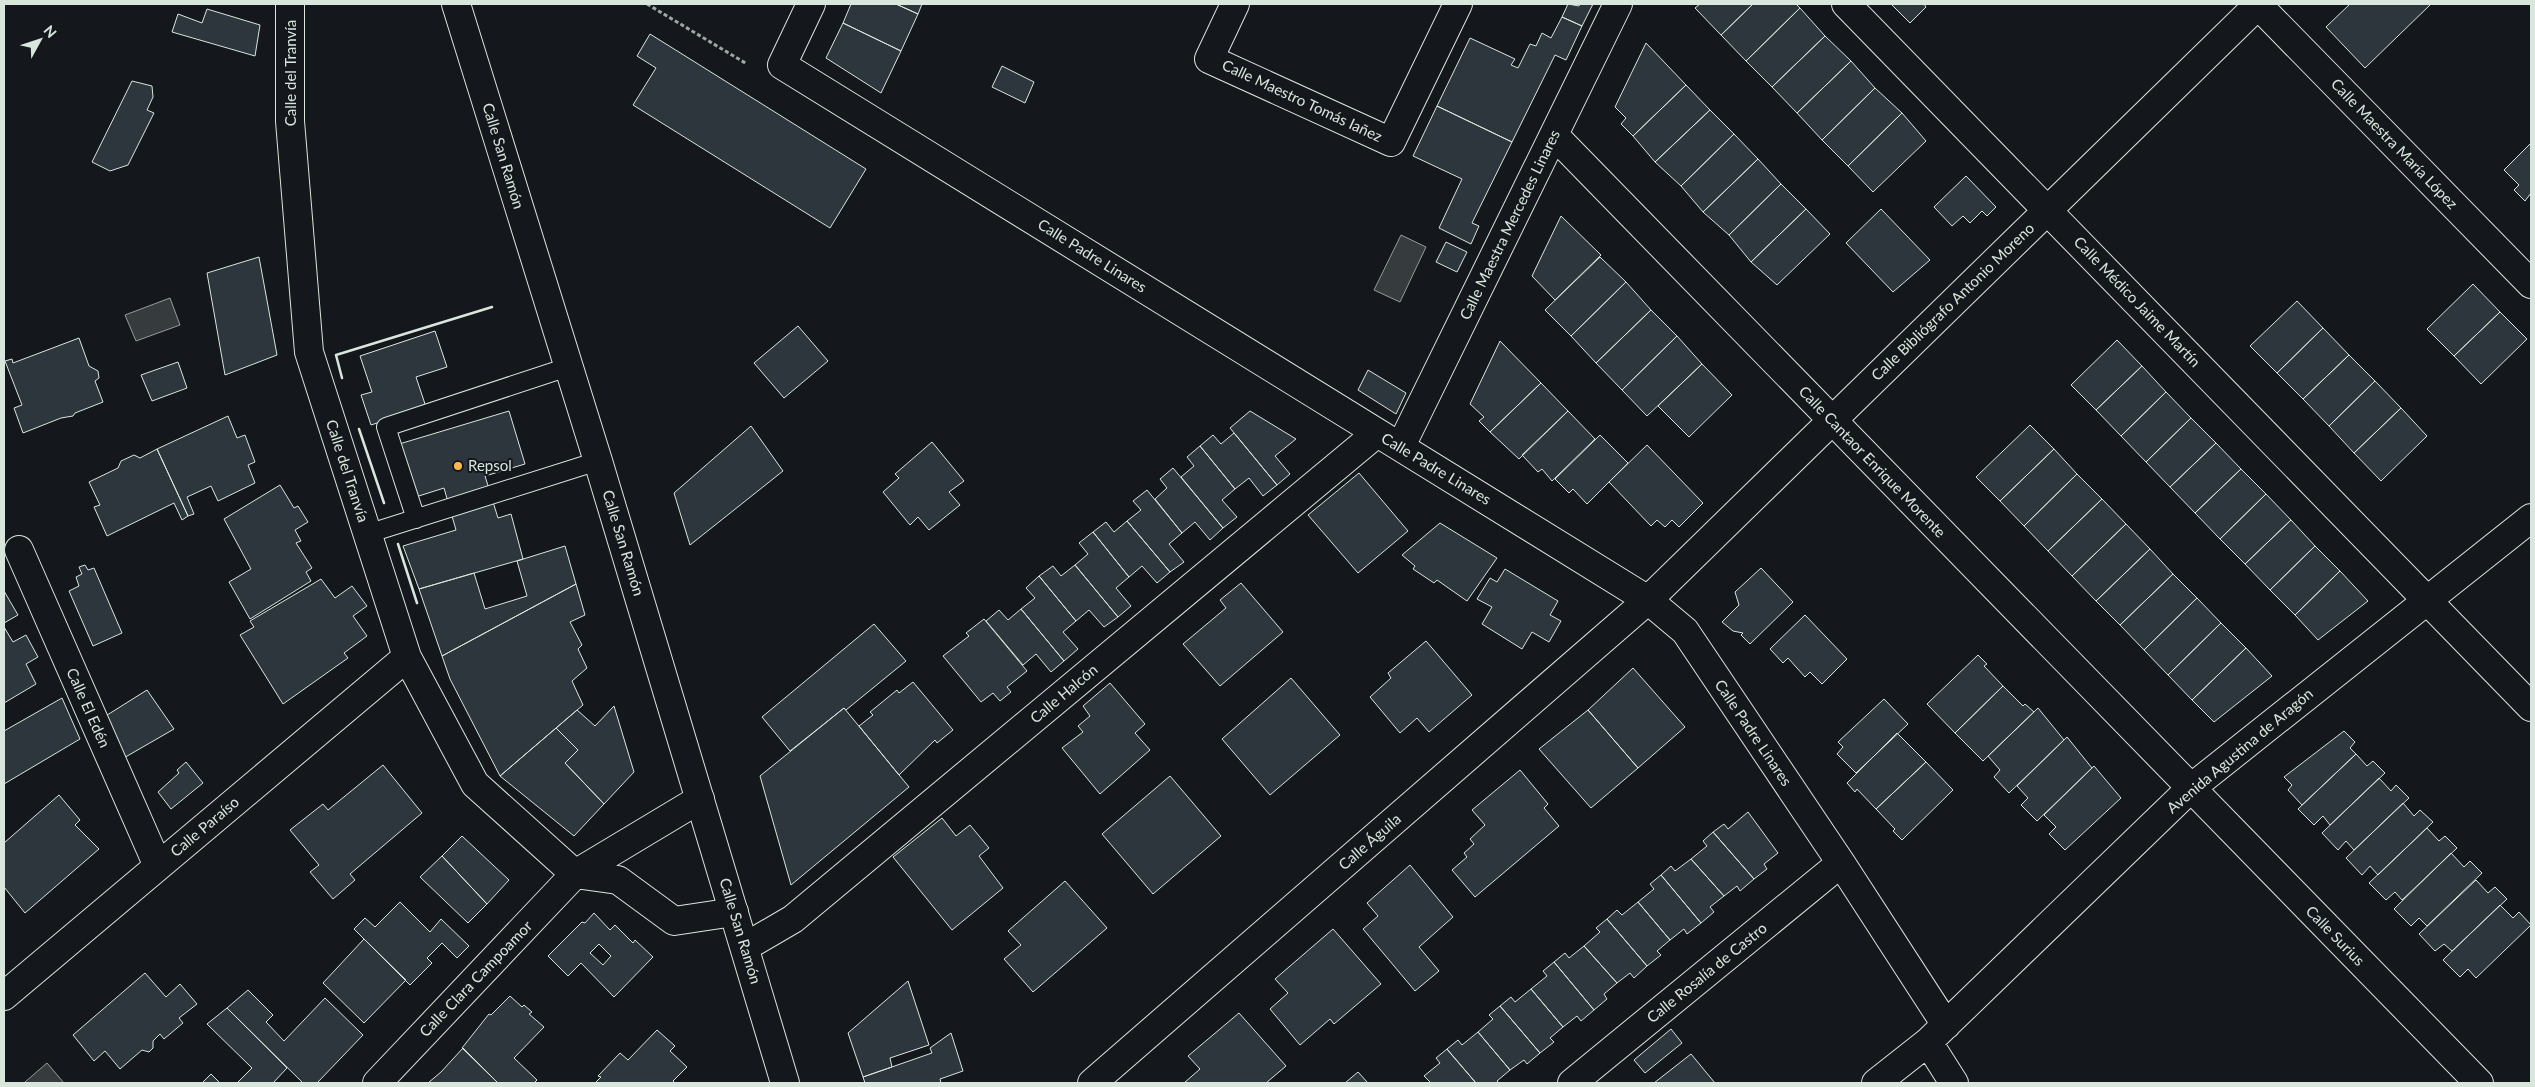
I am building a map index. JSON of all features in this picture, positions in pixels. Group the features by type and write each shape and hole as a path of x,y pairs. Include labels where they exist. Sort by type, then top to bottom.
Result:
{"street":[{"name":"Calle del Tranvía","path":"290,4 290,121 309,352 407,657 475,784 575,874"},
{"name":"Calle San Ramón","path":"456,4 598,461 785,1083"},
{"path":"782,65 811,4"},
{"name":"Calle Maestro Tomás Iañez","path":"1235,4 1209,59 1392,142 1458,4"},
{"name":"Calle Maestra Mercedes Linares","path":"1401,446 1618,4"},
{"name":"Calle Médico Jaime Martín","path":"1846,4 2531,707"},
{"name":"Calle Bibliógrafo Antonio Moreno","path":"1648,600 2257,4"},
{"name":"Calle Maestra María López","path":"2257,4 2531,284"},
{"name":"Calle Padre Linares","path":"782,65 1648,600 1685,631 1841,864 1937,1033 1954,1083"},
{"name":"Calle Cantaor Enrique Morente","path":"1554,135 2191,788"},
{"name":"Calle Halcón","path":"745,947 793,919 1377,433"},
{"name":"Avenida Agustina de Aragón","path":"1876,1083 1937,1033 2191,788 2531,518"},
{"name":"Calle El Edén","path":"19,550 158,866"},
{"name":"Calle Águila","path":"1092,1083 1121,1074 1648,600"},
{"name":"Calle Paraíso","path":"4,996 407,657"},
{"name":"Calle Surius","path":"2191,788 2479,1083"},
{"name":"Calle Clara Campoamor","path":"377,1083 575,874 700,799"},
{"name":"Calle Rosalía de Castro","path":"1572,1083 1841,864"},
{"path":"575,874 618,880 674,921 734,912"}],"lane":[{"path":"416,519 386,427 568,367"},
{"path":"367,534 598,461"}],"path":[{"path":"647,4 754,68 782,65"}],"shaded area":[{"path":"1401,235 1426,247 1400,302 1374,290"},
{"path":"170,298 180,325 136,341 125,315"},
{"path":"47,1063 64,1083 25,1082"}],"building":[{"path":"851,4 896,4 918,14 901,51 843,23"},
{"path":"896,4 922,4 918,14"},
{"path":"1568,4 1579,6 1580,4 1593,4 1582,26 1562,17"},
{"path":"1700,4 1753,4 1721,35 1695,8"},
{"path":"1753,4 1796,4 1800,8 1746,61 1721,35"},
{"path":"1891,4 1924,4 1926,7 1910,23"},
{"path":"2350,4 2431,4 2365,68 2326,27"},
{"path":"1800,8 1825,36 1772,87 1746,61"},
{"path":"207,9 260,25 255,56 172,32 178,14 202,23"},
{"path":"1562,17 1582,26 1566,60 1555,55 1512,142 1437,106 1470,38 1515,59 1511,65 1518,68 1530,44 1536,46 1542,33 1551,38"},
{"path":"843,23 901,51 881,93 826,58"},
{"path":"650,34 866,169 830,228 633,105 656,68 637,56"},
{"path":"1825,36 1851,61 1797,113 1772,87"},
{"path":"1646,43 1686,85 1633,136 1621,124 1626,118 1615,107"},
{"path":"1851,61 1875,88 1822,140 1797,113"},
{"path":"1002,66 1034,82 1025,103 992,87"},
{"path":"132,81 152,86 153,97 147,110 154,113 128,165 110,171 92,162"},
{"path":"1686,85 1710,110 1655,162 1633,136"},
{"path":"1875,88 1902,113 1848,166 1822,140"},
{"path":"1437,106 1512,142 1472,223 1479,226 1471,244 1439,228 1462,179 1413,156"},
{"path":"1710,110 1734,134 1681,186 1655,162"},
{"path":"1902,113 1926,141 1873,192 1848,166"},
{"path":"1734,134 1758,159 1703,212 1681,186"},
{"path":"2531,143 2531,193 2525,201 2514,190 2519,185 2504,170"},
{"path":"1758,159 1781,184 1729,235 1703,212"},
{"path":"1966,176 1996,207 1987,216 1982,211 1970,223 1963,216 1952,226 1934,207"},
{"path":"1781,184 1806,209 1751,262 1729,235"},
{"path":"1806,209 1830,234 1777,285 1751,262"},
{"path":"1881,209 1930,260 1893,292 1846,243"},
{"path":"1561,216 1601,255 1555,300 1532,276"},
{"path":"1446,242 1467,252 1457,272 1436,262"},
{"path":"259,257 277,355 225,375 207,273"},
{"path":"1600,257 1626,282 1571,336 1545,310"},
{"path":"1626,282 1651,310 1596,363 1571,336"},
{"path":"2473,284 2500,312 2454,356 2427,329"},
{"path":"2297,301 2323,328 2277,373 2250,346"},
{"path":"1651,310 1677,336 1622,390 1596,363"},
{"path":"2500,312 2527,339 2481,384 2454,356"},
{"path":"798,326 828,361 784,398 754,363"},
{"path":"2323,328 2349,355 2303,399 2277,373"},
{"path":"435,331 447,367 416,377 426,407 371,425 361,395 372,392 360,356"},
{"path":"1677,336 1702,364 1647,416 1622,390"},
{"path":"79,338 89,366 98,371 99,378 95,381 103,402 75,413 73,416 61,418 23,433 14,408 22,405 5,361 12,359 13,363"},
{"path":"2117,340 2142,366 2096,410 2071,385"},
{"path":"1500,341 1541,383 1490,432 1479,421 1484,417 1470,404"},
{"path":"2349,355 2375,381 2329,426 2303,399"},
{"path":"178,362 187,388 152,401 141,375"},
{"path":"1702,364 1732,395 1689,437 1658,406"},
{"path":"2142,366 2166,392 2121,436 2096,410"},
{"path":"1368,370 1406,393 1396,414 1358,390"},
{"path":"2375,381 2401,408 2354,453 2329,426"},
{"path":"1541,383 1568,411 1519,459 1490,432"},
{"path":"2166,392 2191,418 2146,462 2121,436"},
{"path":"2401,408 2427,436 2381,481 2354,453"},
{"path":"509,411 525,464 485,476 498,518 511,514 523,559 419,589 403,546 456,530 444,488 403,501 386,448"},
{"path":"1250,411 1296,439 1275,456 1290,474 1277,485 1230,428"},
{"path":"1568,411 1595,439 1552,481 1542,469 1538,472 1522,455"},
{"path":"228,416 237,438 245,435 255,462 248,465 255,483 218,501 211,486 187,497 194,514 188,516 157,449"},
{"path":"2191,418 2216,443 2170,487 2146,462"},
{"path":"2030,425 2054,449 2000,501 1976,477"},
{"path":"751,426 783,471 690,545 674,493"},
{"path":"1234,433 1277,485 1263,496 1249,478 1235,489 1200,446 1213,435 1221,444"},
{"path":"1600,435 1628,463 1587,504 1573,489 1569,493 1555,479"},
{"path":"932,442 964,481 949,492 960,505 929,530 918,517 910,525 883,492 899,478 895,474"},
{"path":"2216,443 2241,469 2195,513 2170,487"},
{"path":"1647,445 1703,503 1679,527 1672,520 1665,527 1657,520 1651,526 1609,482"},
{"path":"1200,446 1235,489 1222,500 1237,517 1223,528 1181,477 1194,466 1187,457"},
{"path":"157,449 188,516 182,520 174,503 107,536 94,507 100,505 89,482 118,468 121,461 134,455 140,458"},
{"path":"2054,449 2077,474 2024,526 2000,501"},
{"path":"1173,468 1223,528 1210,540 1195,522 1182,533 1155,499 1167,488 1160,479"},
{"path":"2241,469 2266,494 2220,539 2195,513"},
{"path":"1359,473 1408,531 1358,573 1308,515"},
{"path":"2077,474 2102,499 2048,551 2024,526"},
{"path":"280,485 294,508 298,506 308,522 295,530 301,541 296,543 312,568 306,572 311,581 250,619 229,582 251,569 224,519"},
{"path":"1147,490 1182,533 1169,544 1184,562 1170,572 1127,521 1141,510 1133,501"},
{"path":"2266,494 2291,520 2245,564 2220,539"},
{"path":"2102,499 2126,524 2072,576 2048,551"},
{"path":"2291,520 2315,546 2270,590 2245,564"},
{"path":"1127,521 1170,572 1157,583 1142,566 1129,577 1093,532 1106,522 1114,532"},
{"path":"1440,523 1497,558 1467,601 1437,580 1434,583 1413,569 1415,566 1402,555"},
{"path":"2126,524 2150,549 2096,601 2072,576"},
{"path":"1093,532 1129,577 1116,588 1131,606 1118,617 1075,565 1088,554 1079,543"},
{"path":"565,546 576,584 442,656 419,589 474,573 485,609 527,596 517,561"},
{"path":"2315,546 2340,571 2295,615 2270,590"},
{"path":"2150,549 2173,574 2120,625 2096,601"},
{"path":"85,565 88,570 94,568 122,633 93,646 69,591 79,586 76,577 82,574 79,567"},
{"path":"1075,565 1118,617 1104,627 1089,610 1076,621 1039,576 1053,566 1061,576"},
{"path":"1761,568 1793,602 1750,644 1741,635 1743,633 1733,631 1722,622 1739,605 1735,592"},
{"path":"1505,569 1558,601 1550,615 1561,621 1549,642 1532,632 1522,649 1482,624 1492,607 1477,599 1490,578 1497,582"},
{"path":"2340,571 2368,601 2318,640 2295,615"},
{"path":"2173,574 2197,598 2144,650 2120,625"},
{"path":"1039,576 1076,621 1063,632 1078,649 1064,661 1021,609 1035,598 1026,588"},
{"path":"321,579 335,598 352,586 367,606 353,616 367,636 344,653 348,658 283,704 240,635 254,627 250,621"},
{"path":"1241,583 1283,632 1220,686 1183,644 1226,608 1220,600"},
{"path":"576,584 585,615 570,622 582,645 578,649 587,668 572,681 583,705 500,776 450,679 442,656"},
{"path":"4,591 18,615 4,623"},
{"path":"2197,598 2221,623 2168,675 2144,650"},
{"path":"1021,609 1064,661 1051,672 1036,654 1023,665 986,621 999,610 1008,620"},
{"path":"1805,615 1847,659 1822,684 1810,672 1805,677 1788,658 1783,663 1770,649"},
{"path":"984,619 1027,671 1007,687 1011,692 1000,701 993,693 981,702 943,656 969,636 966,633"},
{"path":"2221,623 2246,648 2192,700 2168,675"},
{"path":"874,624 906,661 846,710 844,708 790,751 762,717"},
{"path":"4,627 13,642 26,635 38,657 26,664 36,684 4,703"},
{"path":"1426,641 1472,695 1429,732 1417,718 1400,733 1370,697 1391,678 1388,673"},
{"path":"2246,648 2272,676 2214,722 2192,700"},
{"path":"1978,655 1987,664 1984,666 2003,686 1955,733 1927,704"},
{"path":"1633,668 1685,727 1638,768 1588,710"},
{"path":"1291,678 1340,735 1270,795 1222,739"},
{"path":"913,682 953,730 937,743 935,740 899,775 859,726 873,715 870,712 897,690 899,693"},
{"path":"1110,683 1145,724 1135,733 1150,750 1100,794 1062,748 1083,732 1078,726 1090,716 1083,706"},
{"path":"2003,686 2023,706 2025,704 2034,712 1983,761 1955,733"},
{"path":"147,690 174,729 122,759 104,717"},
{"path":"62,698 80,739 4,784 4,731"},
{"path":"1884,699 1908,724 1856,773 1837,754 1843,747 1838,742"},
{"path":"614,706 634,772 604,804 565,763 578,750 556,728 577,710 595,726"},
{"path":"844,708 909,787 791,885 760,776"},
{"path":"2038,708 2064,740 2009,793 1994,777 2000,770 1988,756"},
{"path":"1588,710 1638,768 1591,808 1539,749"},
{"path":"556,728 578,750 565,763 604,804 574,836 500,776"},
{"path":"2344,731 2355,742 2350,748 2356,754 2302,805 2288,790 2292,785 2284,777"},
{"path":"1897,733 1926,762 1876,809 1857,789 1855,792 1847,783"},
{"path":"2067,737 2092,768 2037,821 2021,805 2028,798 2017,786"},
{"path":"2356,754 2367,766 2373,761 2385,773 2330,825 2323,816 2314,825 2298,809"},
{"path":"186,762 203,783 171,809 158,792 179,773 177,770"},
{"path":"1926,762 1953,790 1902,840 1893,831 1895,829 1876,809"},
{"path":"383,765 422,813 350,874 355,880 333,899 310,872 319,865 290,830 323,804 328,810"},
{"path":"2094,766 2121,798 2065,850 2049,834 2056,827 2044,815"},
{"path":"1520,770 1548,804 1544,808 1559,826 1475,897 1452,870 1467,857 1464,853 1474,844 1470,839 1485,825 1472,810"},
{"path":"1170,776 1221,836 1153,894 1102,834"},
{"path":"2379,778 2391,791 2396,785 2409,798 2354,850 2346,841 2338,850 2322,833"},
{"path":"59,795 80,820 75,825 99,849 25,913 4,887 4,843"},
{"path":"2403,803 2414,816 2420,810 2433,822 2378,875 2370,866 2362,875 2346,858"},
{"path":"1748,812 1778,853 1764,864 1767,869 1754,879 1713,832 1724,824 1728,829"},
{"path":"942,818 956,836 970,825 989,848 979,856 1003,888 952,930 893,857"},
{"path":"2427,828 2439,841 2445,836 2457,848 2402,900 2395,892 2386,900 2369,883"},
{"path":"1713,832 1754,879 1740,891 1737,886 1724,896 1691,859 1707,846 1703,841"},
{"path":"462,836 509,880 487,904 442,856"},
{"path":"2451,853 2464,867 2470,861 2482,873 2427,926 2419,918 2411,926 2394,909"},
{"path":"442,856 487,904 468,923 420,877"},
{"path":"1691,859 1724,896 1710,907 1714,912 1701,923 1661,875 1671,866 1675,871"},
{"path":"1410,865 1453,917 1419,947 1439,971 1415,991 1363,929 1378,916 1367,903"},
{"path":"1661,875 1701,923 1687,934 1684,929 1670,940 1638,902 1654,889 1650,884"},
{"path":"2476,880 2488,893 2495,887 2507,899 2452,951 2444,944 2435,951 2419,934"},
{"path":"1065,881 1107,928 1033,992 1004,959 1021,945 1008,931"},
{"path":"400,902 430,932 441,919 469,946 457,958 442,943 427,958 432,963 410,985 354,929 365,918 375,927"},
{"path":"1638,902 1670,940 1657,951 1661,955 1647,966 1607,919 1617,910 1622,915"},
{"path":"2500,905 2513,918 2519,912 2531,925 2476,978 2468,969 2460,977 2443,960"},
{"path":"594,913 610,930 615,925 633,943 635,940 653,957 614,997 581,963 568,976 548,956 582,922 585,923","holes":["599,944 611,956 603,965 590,953"]},
{"path":"1607,919 1647,966 1634,978 1630,973 1617,983 1584,946 1600,932 1596,928"},
{"path":"1333,929 1381,984 1334,1024 1330,1019 1300,1045 1270,1009 1288,993 1275,979"},
{"path":"364,939 406,980 364,1023 323,983"},
{"path":"1584,946 1617,983 1604,994 1607,999 1594,1010 1554,962 1565,953 1569,958"},
{"path":"1554,962 1594,1010 1581,1021 1577,1016 1563,1027 1531,989 1547,976 1543,971"},
{"path":"145,973 166,997 180,984 197,1004 179,1018 183,1023 164,1039 160,1034 153,1041 153,1048 149,1052 142,1050 120,1069 105,1051 94,1061 73,1035"},
{"path":"908,981 929,1045 890,1058 892,1067 863,1077 848,1033"},
{"path":"1531,989 1563,1027 1550,1038 1554,1042 1540,1053 1500,1006 1511,997 1515,1002"},
{"path":"248,990 273,1015 266,1022 284,1041 325,998 363,1035 317,1083 303,1083 227,1008"},
{"path":"510,996 522,1007 524,1005 532,1012 529,1014 544,1027 514,1058 537,1080 534,1083 498,1083 462,1048 489,1014 491,1015"},
{"path":"1500,1006 1540,1053 1527,1064 1524,1060 1510,1070 1478,1032 1493,1019 1489,1015"},
{"path":"227,1008 287,1068 273,1083 237,1083 252,1068 207,1024"},
{"path":"1239,1013 1286,1066 1266,1083 1184,1083 1200,1069 1188,1056"},
{"path":"1671,1029 1682,1043 1645,1073 1634,1060"},
{"path":"657,1030 675,1046 670,1051 687,1067 673,1081 675,1083 595,1083 601,1077 598,1076 620,1053 628,1060"},
{"path":"1478,1032 1510,1070 1497,1081 1499,1083 1476,1083 1447,1049 1458,1040 1462,1045"},
{"path":"951,1033 963,1071 940,1079 941,1083 865,1083 863,1077 932,1053 930,1048"},
{"path":"463,1048 498,1083 428,1083 441,1072"},
{"path":"1447,1049 1476,1083 1431,1083 1424,1076 1440,1063 1436,1058"},
{"path":"1691,1054 1715,1083 1654,1083"},
{"path":"1358,1072 1368,1083 1345,1083"},
{"path":"211,1074 220,1083 202,1083"}],"wall":[{"path":"342,378 336,355 492,307"},
{"path":"359,429 384,503"},
{"path":"398,544 417,603"}],"place":[{"name":"Repsol","path":"458,466"}]}
